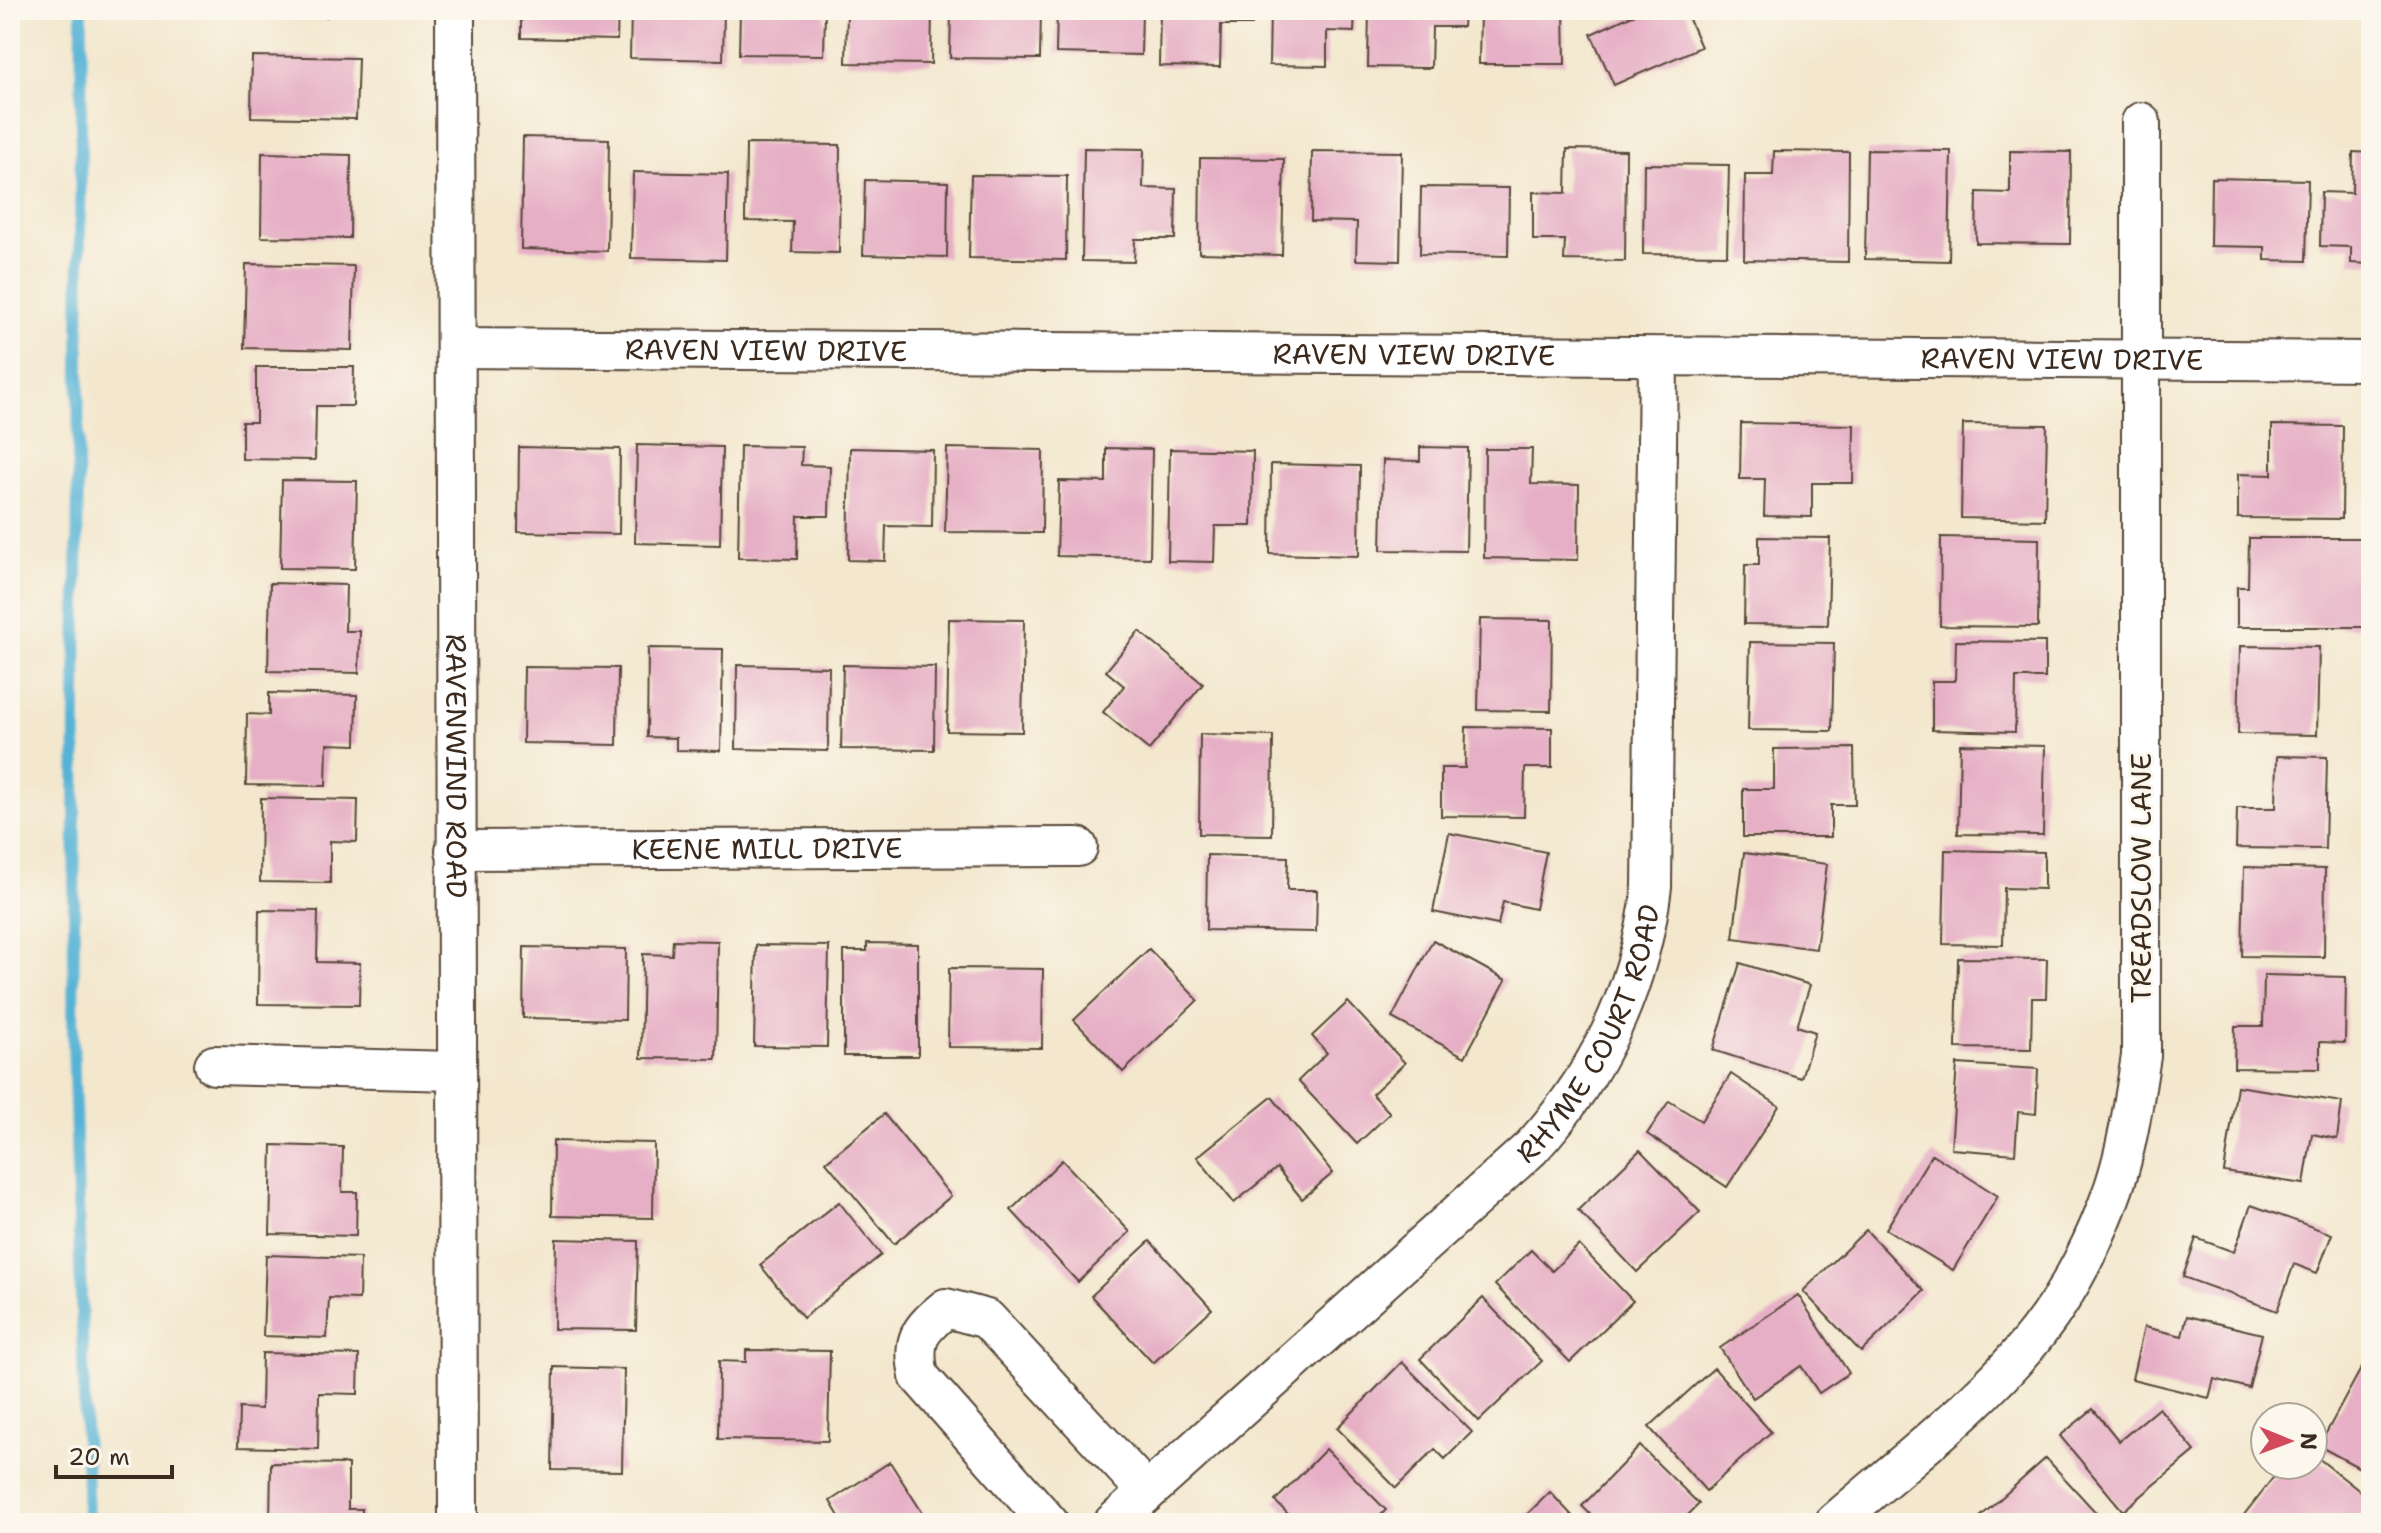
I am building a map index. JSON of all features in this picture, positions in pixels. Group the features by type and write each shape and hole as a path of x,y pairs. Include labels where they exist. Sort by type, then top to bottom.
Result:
{"street":[{"name":"RAVENWIND ROAD","path":"455,10 458,1523"},
{"name":"TREADSLOW LANE","path":"1834,1523 1998,1376 2038,1333 2065,1291 2114,1188 2129,1128 2141,1056 2141,122"},
{"name":"RAVEN VIEW DRIVE","path":"458,348 2371,361"},
{"name":"RHYME COURT ROAD","path":"1113,1523 1531,1148 1581,1086 1623,1006 1637,970 1652,887 1658,358"},
{"name":"KEENE MILL DRIVE","path":"455,850 1078,847"},
{"path":"214,1065 455,1071"},
{"path":"1049,1523 919,1376 914,1350 925,1325 946,1308 987,1319 1147,1492"}],"building":[{"path":"250,10 327,10 327,17 250,15"},
{"path":"521,10 618,10 617,40 521,38"},
{"path":"631,10 724,10 723,60 630,58"},
{"path":"740,10 825,10 824,55 739,54"},
{"path":"847,10 932,10 931,64 846,63"},
{"path":"951,10 1041,10 1040,59 950,58"},
{"path":"1057,10 1142,10 1141,55 1056,53"},
{"path":"1160,10 1252,10 1252,25 1221,25 1220,67 1159,66"},
{"path":"1270,10 1355,10 1354,32 1327,31 1327,66 1269,65"},
{"path":"1369,10 1464,10 1463,27 1432,27 1431,68 1368,67"},
{"path":"1480,10 1564,10 1565,64 1479,64"},
{"path":"1633,10 1685,10 1701,47 1614,85 1591,34 1635,14"},
{"path":"252,56 358,58 356,119 251,117"},
{"path":"523,137 609,139 607,251 521,249"},
{"path":"746,144 840,145 839,253 792,252 793,222 745,221"},
{"path":"1084,148 1144,149 1143,188 1176,189 1175,239 1135,239 1134,262 1082,261"},
{"path":"1567,149 1626,150 1625,261 1564,260 1565,240 1533,240 1533,192 1566,193"},
{"path":"1867,150 1951,151 1949,261 1865,259"},
{"path":"1312,151 1402,152 1400,261 1356,260 1357,222 1311,221"},
{"path":"1774,151 1849,152 1848,262 1744,260 1745,175 1773,175"},
{"path":"2010,151 2071,152 2070,244 1976,243 1977,192 2010,193"},
{"path":"2353,152 2371,153 2371,264 2351,263 2351,247 2320,246 2321,192 2352,193"},
{"path":"262,153 351,155 350,238 261,237"},
{"path":"1200,158 1284,159 1282,255 1199,253"},
{"path":"1644,164 1729,165 1727,255 1643,254"},
{"path":"633,172 728,174 726,260 631,258"},
{"path":"971,175 1067,176 1066,260 969,258"},
{"path":"2211,178 2308,180 2306,261 2265,260 2265,247 2210,246"},
{"path":"865,180 948,182 947,257 863,255"},
{"path":"1421,187 1509,188 1508,256 1420,254"},
{"path":"246,264 354,266 352,350 244,348"},
{"path":"256,367 354,367 353,406 316,406 315,460 242,459 242,422 256,422"},
{"path":"1741,423 1854,425 1853,483 1812,483 1812,517 1764,516 1765,479 1740,479"},
{"path":"1963,424 2047,425 2045,520 1961,518"},
{"path":"2272,425 2343,426 2342,519 2238,518 2238,474 2272,475"},
{"path":"637,445 722,447 720,545 635,543"},
{"path":"740,446 802,447 801,465 830,466 829,516 798,516 797,559 738,558"},
{"path":"519,447 620,449 619,534 518,532"},
{"path":"1420,447 1468,448 1466,551 1381,550 1383,460 1420,461"},
{"path":"850,448 933,450 932,527 886,526 885,561 848,560"},
{"path":"947,448 1043,450 1042,533 945,532"},
{"path":"1106,448 1152,449 1150,558 1057,556 1059,481 1106,482"},
{"path":"1170,449 1253,451 1252,526 1215,526 1214,562 1168,561"},
{"path":"1485,449 1532,449 1531,484 1579,485 1578,560 1484,558"},
{"path":"1271,464 1360,466 1359,556 1270,554"},
{"path":"282,480 357,481 355,569 280,568"},
{"path":"1759,537 1830,538 1828,625 1744,624 1745,565 1759,565"},
{"path":"1941,537 2039,539 2038,627 1940,626"},
{"path":"2249,538 2366,538 2365,627 2237,627 2237,587 2248,587"},
{"path":"270,583 346,585 345,631 360,631 359,673 268,671"},
{"path":"949,619 1024,620 1022,732 947,731"},
{"path":"1480,619 1552,620 1551,711 1478,710"},
{"path":"1139,631 1203,684 1149,750 1103,712 1124,686 1106,671"},
{"path":"1956,641 2045,642 2045,678 2016,678 2015,732 1932,730 1932,681 1955,681"},
{"path":"1750,642 1834,643 1832,731 1748,730"},
{"path":"2240,646 2319,647 2317,735 2238,734"},
{"path":"648,648 723,649 721,751 676,750 676,738 647,737"},
{"path":"737,665 829,667 828,751 736,749"},
{"path":"843,665 935,667 934,750 841,749"},
{"path":"524,667 618,668 617,745 523,743"},
{"path":"269,693 357,695 356,745 327,744 326,786 246,785 247,714 269,715"},
{"path":"1466,727 1552,728 1552,768 1525,768 1524,817 1441,816 1441,768 1465,768"},
{"path":"1200,734 1273,736 1272,835 1199,834"},
{"path":"1960,744 2045,746 2043,835 1958,834"},
{"path":"1854,748 1855,805 1831,805 1831,837 1743,837 1743,789 1774,789 1774,749"},
{"path":"2277,756 2327,757 2325,849 2236,848 2237,808 2276,808"},
{"path":"261,798 358,800 357,842 330,841 330,883 260,882"},
{"path":"1449,833 1546,852 1535,909 1503,902 1498,925 1433,912"},
{"path":"1945,850 2044,852 2044,889 2004,888 2003,945 1943,944"},
{"path":"1744,853 1827,864 1816,949 1733,938"},
{"path":"1207,855 1288,857 1287,890 1317,890 1316,932 1206,930"},
{"path":"2244,867 2325,869 2324,957 2242,956"},
{"path":"259,910 318,911 317,962 360,963 359,1005 258,1004"},
{"path":"673,940 718,941 716,1059 641,1058 643,954 672,955"},
{"path":"1433,940 1506,980 1465,1057 1392,1018"},
{"path":"867,943 918,944 918,1056 844,1056 844,951 867,951"},
{"path":"756,945 829,946 827,1047 754,1046"},
{"path":"524,947 626,949 625,1020 523,1018"},
{"path":"1149,949 1198,1000 1123,1072 1074,1020"},
{"path":"1958,958 2047,959 2046,998 2032,998 2031,1049 1956,1048"},
{"path":"1740,963 1810,985 1797,1026 1815,1032 1801,1078 1713,1050"},
{"path":"949,968 1043,969 1042,1048 948,1047"},
{"path":"2264,975 2346,977 2345,1043 2320,1042 2320,1069 2234,1068 2235,1026 2263,1026"},
{"path":"1348,1002 1405,1063 1372,1094 1390,1113 1357,1144 1298,1081 1327,1053 1312,1036"},
{"path":"1957,1064 2038,1069 2036,1114 2018,1112 2015,1154 1951,1149"},
{"path":"1731,1074 1779,1106 1727,1187 1647,1134 1669,1101 1701,1121"},
{"path":"2237,1086 2342,1102 2337,1139 2312,1134 2304,1184 2224,1172"},
{"path":"1272,1097 1333,1173 1302,1199 1277,1168 1234,1203 1197,1157"},
{"path":"884,1114 951,1196 894,1244 826,1162"},
{"path":"553,1141 654,1143 653,1218 552,1216"},
{"path":"272,1145 343,1147 342,1192 357,1192 356,1236 270,1234"},
{"path":"1640,1150 1700,1212 1637,1272 1578,1210"},
{"path":"1932,1154 1998,1196 1953,1270 1886,1229"},
{"path":"1062,1160 1130,1232 1078,1282 1011,1210"},
{"path":"839,1202 881,1255 803,1318 760,1265"},
{"path":"2251,1205 2332,1234 2317,1273 2294,1264 2277,1311 2183,1277 2196,1238 2234,1252"},
{"path":"1866,1230 1924,1291 1861,1352 1803,1291"},
{"path":"556,1239 638,1241 636,1330 554,1329"},
{"path":"1150,1241 1212,1309 1153,1363 1091,1296"},
{"path":"1579,1245 1633,1301 1570,1362 1495,1285 1531,1250 1552,1271"},
{"path":"266,1255 360,1258 359,1299 329,1298 327,1338 263,1336"},
{"path":"1798,1295 1849,1373 1819,1393 1801,1366 1753,1398 1720,1348"},
{"path":"1483,1298 1542,1361 1479,1421 1420,1359"},
{"path":"2187,1316 2262,1334 2249,1388 2214,1379 2209,1398 2132,1379 2144,1327 2182,1336"},
{"path":"746,1350 830,1351 828,1441 718,1439 719,1361 746,1362"},
{"path":"262,1353 359,1355 358,1394 319,1393 318,1449 238,1447 239,1408 261,1409"},
{"path":"1402,1362 1472,1432 1445,1459 1435,1449 1396,1488 1337,1428"},
{"path":"2363,1365 2371,1370 2371,1474 2329,1451 2329,1428"},
{"path":"554,1367 624,1369 622,1471 552,1470"},
{"path":"1714,1368 1771,1432 1706,1491 1649,1427"},
{"path":"2159,1408 2195,1451 2123,1511 2060,1436 2093,1409 2119,1441"},
{"path":"1640,1446 1699,1504 1680,1523 1599,1523 1582,1506"},
{"path":"1326,1449 1386,1510 1373,1523 1297,1523 1275,1501"},
{"path":"2046,1458 2101,1518 2096,1523 1985,1523 1980,1517"},
{"path":"890,1462 929,1523 843,1523 830,1501"},
{"path":"271,1463 348,1464 348,1509 362,1509 362,1523 270,1523"},
{"path":"2329,1467 2371,1500 2355,1523 2253,1523 2243,1516 2270,1481 2329,1481"},
{"path":"1550,1492 1579,1523 1518,1523"}],"waterway":[{"path":"82,10 73,1041 88,1523"}]}
